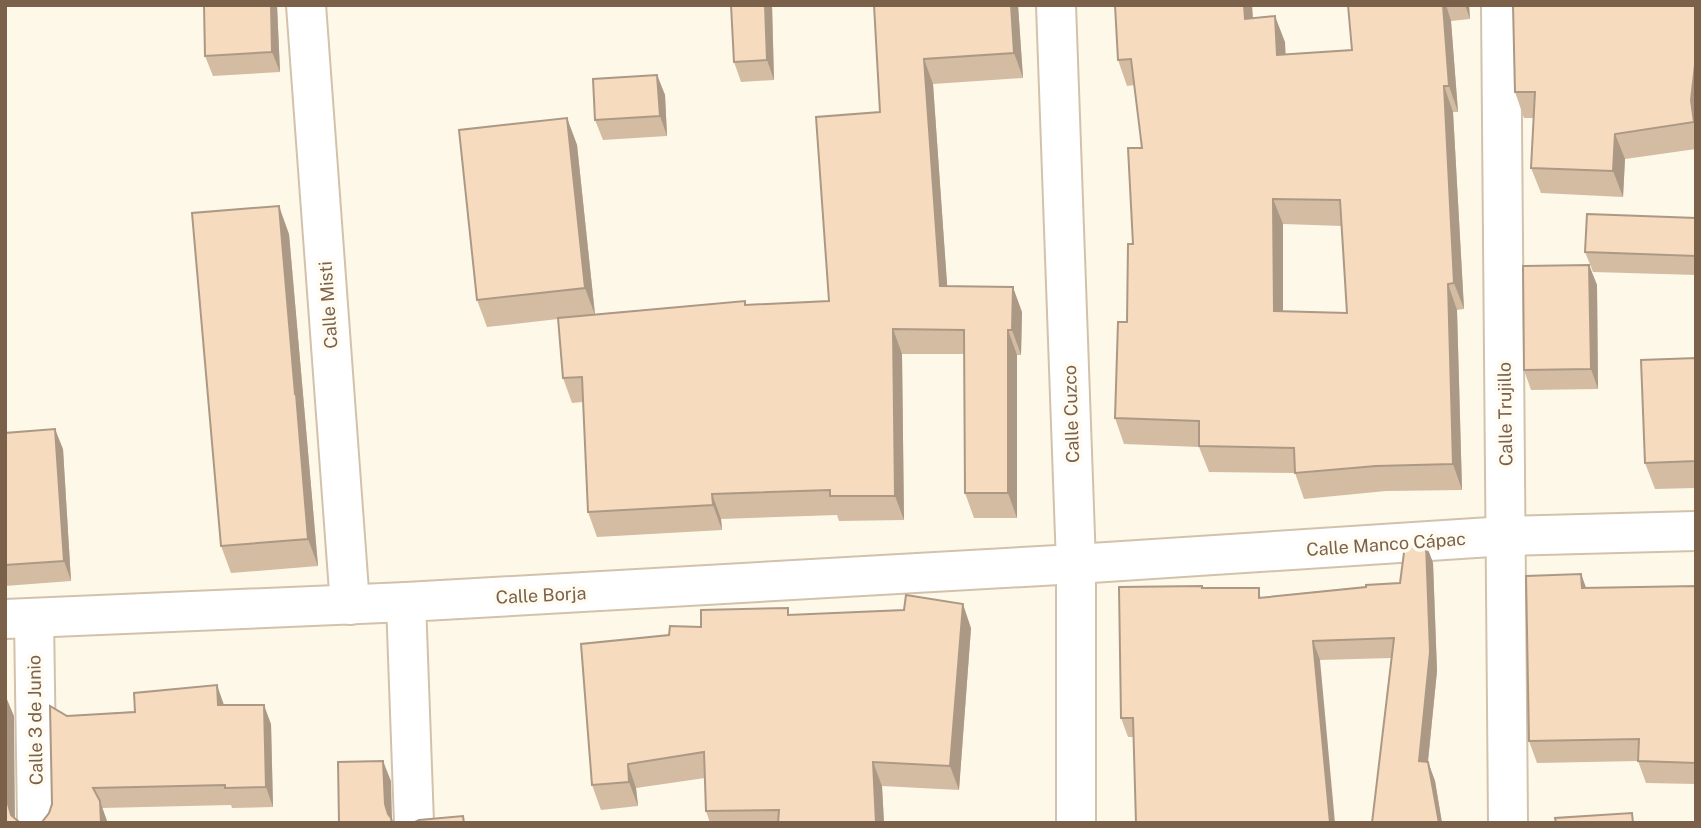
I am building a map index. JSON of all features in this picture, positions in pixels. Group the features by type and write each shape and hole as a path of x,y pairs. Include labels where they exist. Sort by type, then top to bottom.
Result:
{"street":[{"name":"Calle Misti","path":"306,5 350,605"},
{"name":"Calle Cuzco","path":"1056,5 1076,564 1076,823"},
{"name":"Calle Trujillo","path":"1501,5 1508,823"},
{"name":"Calle Manco Cápac","path":"1076,564 1506,536 1696,530"},
{"name":"Calle Borja","path":"19,618 350,605 1076,564"},
{"path":"406,602 414,823"},
{"name":"Calle 3 de Junio","path":"19,618 37,823"}],"building":[{"path":"204,5 271,5 272,52 205,56"},
{"path":"731,5 765,5 767,60 734,62"},
{"path":"874,5 1011,5 1014,53 924,59 940,286 1013,287 1012,330 1008,330 1008,493 965,493 964,330 893,329 895,496 830,496 830,490 712,494 713,505 588,512 582,377 563,378 558,318 745,301 745,305 829,301 816,117 880,112"},
{"path":"1115,5 1244,5 1245,19 1275,16 1277,55 1352,50 1348,5 1443,5 1449,86 1444,86 1454,283 1448,284 1453,464 1376,466 1295,473 1294,448 1199,446 1199,421 1115,418 1118,322 1127,322 1128,244 1133,244 1128,148 1142,148 1131,59 1118,60","holes":["1273,199 1340,200 1347,313 1274,311"]},
{"path":"1513,5 1696,5 1696,56 1691,100 1694,122 1615,134 1613,171 1531,168 1535,92 1515,92"},
{"path":"657,75 660,116 595,120 593,79"},
{"path":"567,118 585,288 477,300 459,130"},
{"path":"279,206 308,539 221,546 192,213"},
{"path":"1587,214 1696,218 1696,256 1585,252"},
{"path":"1589,265 1591,369 1524,370 1523,266"},
{"path":"1696,358 1696,461 1645,463 1641,360"},
{"path":"55,429 64,561 5,565 5,433"},
{"path":"1426,544 1430,652 1419,761 1428,762 1439,823 1372,823 1394,638 1313,641 1330,823 1136,823 1133,718 1121,718 1119,587 1259,588 1259,598 1400,583 1405,545"},
{"path":"1581,574 1582,588 1696,586 1696,763 1638,761 1639,739 1529,741 1526,576"},
{"path":"906,595 963,604 950,766 873,762 876,823 778,823 779,810 706,811 704,752 628,764 629,782 592,785 581,644 669,635 670,626 701,627 701,610 788,608 788,615 904,610"},
{"path":"217,685 218,705 264,705 266,787 225,788 225,785 93,788 100,801 101,823 38,823 49,813 52,804 50,706 67,716 135,712 134,693"},
{"path":"5,697 8,804 11,815 21,823 5,823"},
{"path":"383,761 385,804 392,823 339,823 338,762"},
{"path":"1632,813 1633,823 1556,823 1555,818"},
{"path":"463,816 464,823 413,823 419,820"}]}
